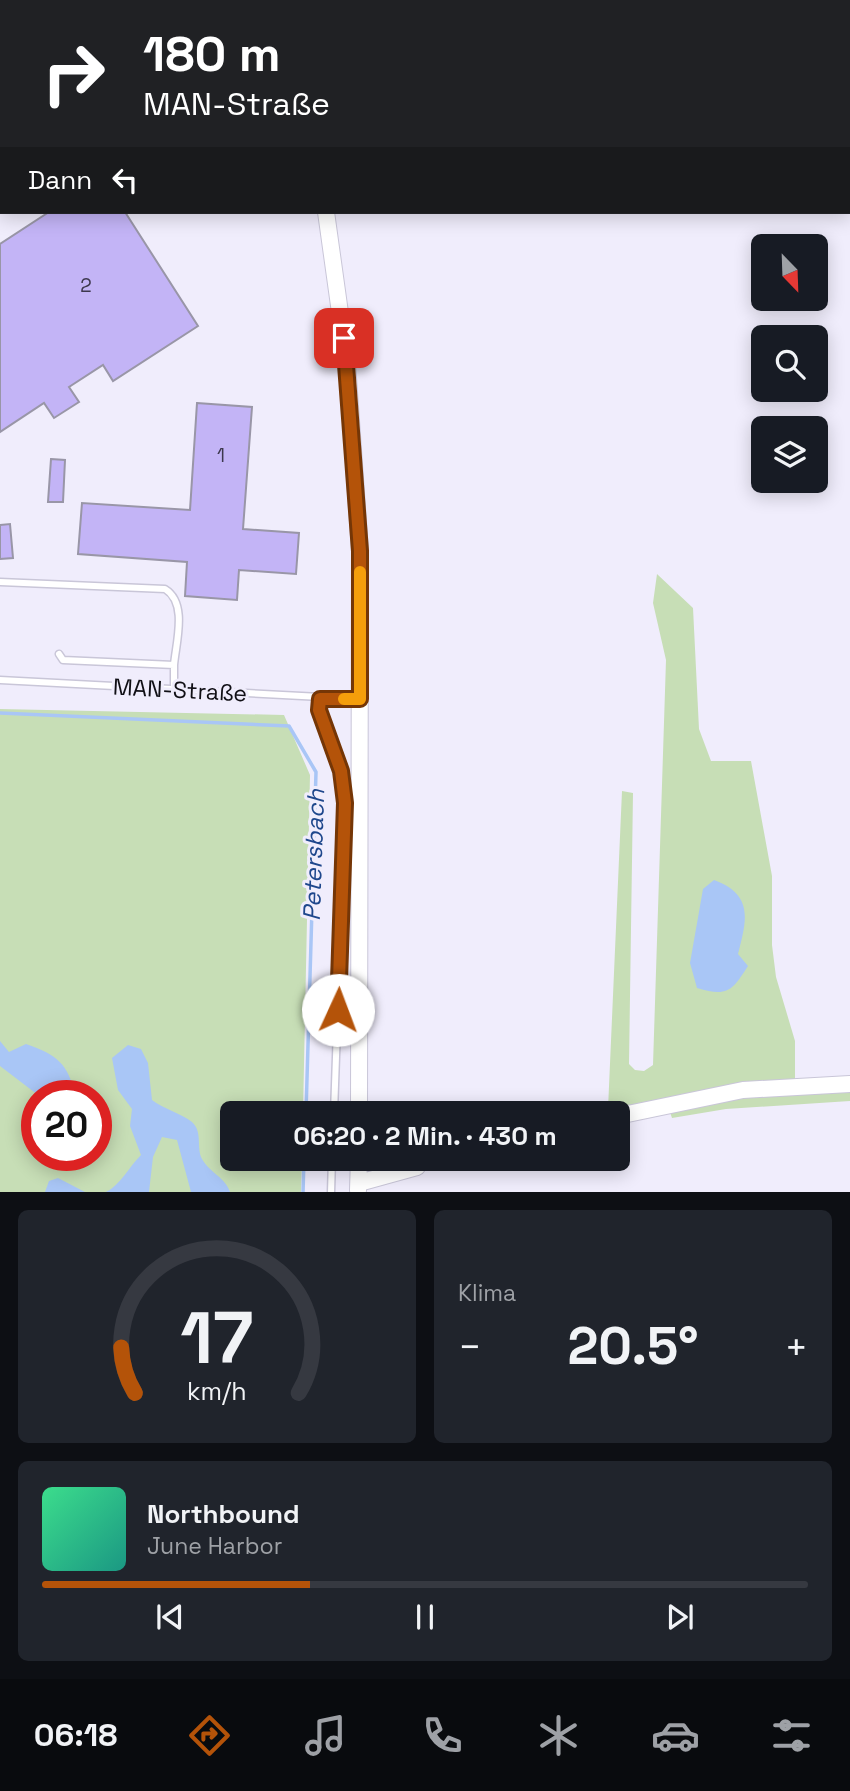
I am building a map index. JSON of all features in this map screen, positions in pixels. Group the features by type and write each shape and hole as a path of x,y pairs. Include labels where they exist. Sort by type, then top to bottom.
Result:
{"street":[{"path":"326,214 347,363 357,484 360,699 359,1101"},
{"path":"630,1114 743,1090 850,1084"},
{"path":"359,1188 407,1171"}],"lane":[{"path":"0,582 165,589 172,593 179,609 174,690"},
{"path":"59,654 63,660 174,665"},
{"name":"MAN-Straße","path":"0,680 320,699 360,699"},
{"path":"320,699 319,710 341,771 345,803 334,1101"},
{"path":"331,1192 332,1171"}],"green space":[{"path":"657,574 693,608 699,729 711,761 751,761 772,876 772,945 776,977 795,1041 795,1079 630,1105 630,1101 608,1101 622,791 633,793 629,1064 635,1070 644,1071 653,1065 666,660 653,603"},
{"path":"0,709 284,715 310,775 303,1101 220,1101 220,1171 302,1171 301,1192 0,1192"},
{"path":"850,1091 850,1101 726,1109 672,1118 669,1109 722,1099"}],"water":[{"path":"714,880 736,893 742,902 745,920 738,954 748,966 734,986 716,992 697,988 690,963 703,889"},
{"path":"0,1041 9,1052 26,1044 53,1057 65,1068 71,1080 21,1082 0,1066"},
{"path":"128,1045 141,1049 148,1063 152,1100 192,1122 197,1130 202,1159 225,1182 230,1192 191,1192 177,1140 162,1137 153,1157 149,1192 106,1192 141,1155 130,1126 132,1109 118,1090 112,1058"},
{"path":"58,1178 85,1192 45,1192 49,1181"}],"building":[{"path":"46,214 126,214 198,326 113,381 103,365 69,387 79,402 54,418 44,403 0,432 0,244"},
{"path":"197,403 252,407 243,529 299,533 296,574 239,570 237,600 185,596 187,562 78,554 82,503 190,510"},
{"path":"51,459 65,460 63,502 48,502"},
{"path":"10,524 13,558 0,559 0,525"}],"waterway":[{"name":"Petersbach","path":"0,713 289,726 316,772 306,1101"},
{"name":"Petersbach","path":"303,1192 304,1171"}],"slow traffic":[{"path":"344,699 360,699 360,572"}],"route":[{"path":"338,1010 345,803 341,771 319,710 320,699 360,699 360,551 344,338"}]}
